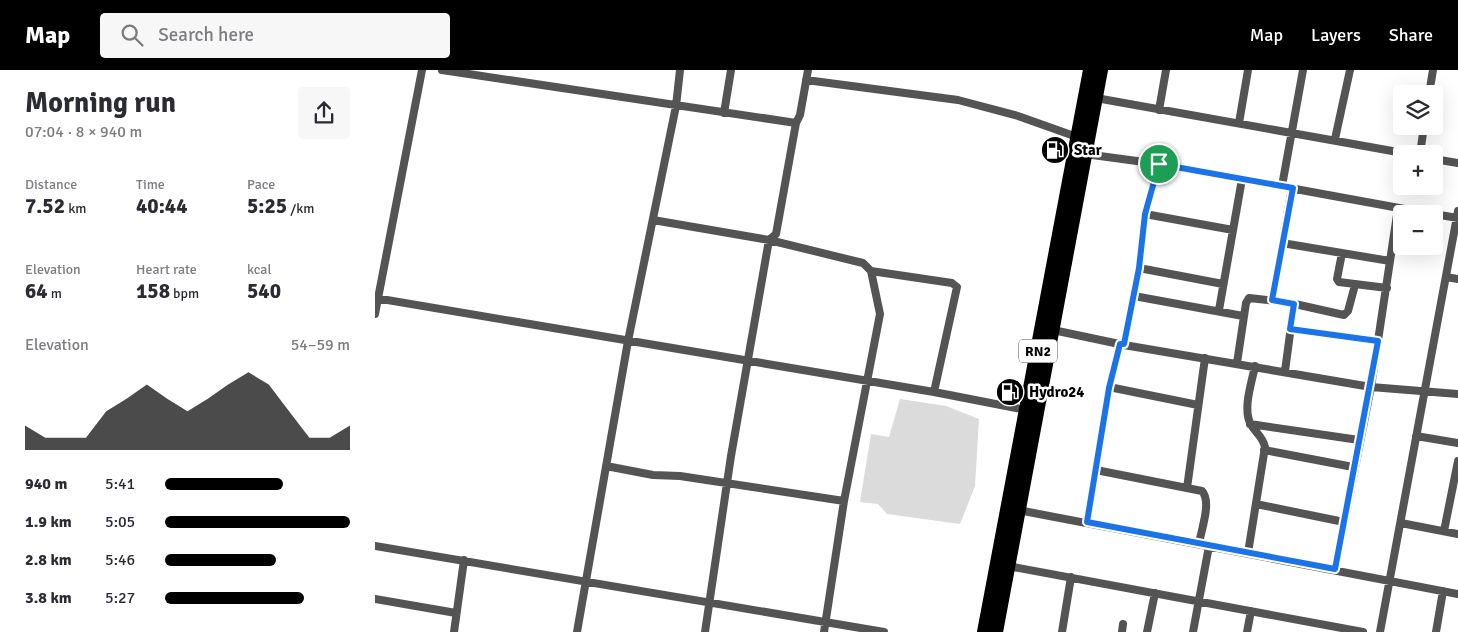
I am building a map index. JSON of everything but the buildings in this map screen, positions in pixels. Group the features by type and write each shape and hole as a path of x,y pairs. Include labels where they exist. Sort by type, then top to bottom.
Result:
{"highway":[{"name":"RN2","path":"984,632 1090,70"},
{"name":"RN2","path":"996,632 1101,70"}],"street":[{"path":"375,314 422,70"},
{"path":"442,70 796,123"},
{"path":"577,632 628,341 676,106 680,70"},
{"path":"724,113 731,70"},
{"path":"705,632 711,602 727,483 769,240 776,234 796,123 800,115 808,70"},
{"path":"1159,110 1166,70"},
{"path":"1239,123 1247,70"},
{"path":"1282,186 1303,70"},
{"path":"1335,140 1350,70"},
{"path":"1430,85 1431,70"},
{"path":"806,80 958,100 1018,116 1077,137"},
{"path":"1096,98 1393,151"},
{"path":"1085,154 1159,164 1393,207"},
{"path":"1443,160 1458,163"},
{"path":"1087,522 1109,388 1134,296 1145,214 1159,164"},
{"path":"1219,310 1242,179"},
{"path":"1272,300 1293,188"},
{"path":"1145,214 1233,230"},
{"path":"1380,632 1458,216 1443,215"},
{"path":"653,220 769,240 863,263 871,271 880,314 844,501 824,632"},
{"path":"1335,569 1353,467 1371,387 1393,241"},
{"path":"1282,242 1390,261"},
{"path":"1342,253 1337,280 1355,285 1387,288"},
{"path":"1139,268 1223,284"},
{"path":"871,271 952,282 957,288 934,392"},
{"path":"1446,277 1458,279"},
{"path":"1237,363 1243,316 1249,298 1272,300 1346,314 1351,303 1355,285"},
{"path":"1134,296 1219,310 1243,316"},
{"path":"377,298 934,392 1026,410"},
{"path":"1285,371 1294,304"},
{"path":"1290,329 1378,341"},
{"path":"1053,330 1122,344 1371,387 1424,393 1458,394"},
{"path":"1187,488 1205,358"},
{"path":"1248,553 1265,450 1263,440 1250,424 1248,405 1255,366"},
{"path":"1109,388 1199,405"},
{"path":"1250,424 1359,440"},
{"path":"1416,436 1458,443"},
{"path":"1265,450 1353,467"},
{"path":"1444,532 1454,500 1458,461"},
{"path":"606,466 653,475 727,483 844,501"},
{"path":"1095,470 1197,489 1205,495 1206,503 1199,544"},
{"path":"1256,504 1344,522"},
{"path":"1018,510 1458,594"},
{"path":"1401,523 1458,534"},
{"path":"375,546 884,632"},
{"path":"1193,632 1209,546"},
{"path":"454,632 464,560"},
{"path":"1008,566 1251,611 1332,629 1363,632"},
{"path":"1062,632 1071,577"},
{"path":"1436,632 1443,591"},
{"path":"1147,632 1155,593"},
{"path":"375,599 457,613"},
{"path":"1247,632 1251,611"}],"shaded area":[{"path":"900,399 946,406 979,419 975,486 960,524 887,514 878,504 860,502 871,434 889,437"}],"place":[{"name":"Star","path":"1055,150"},
{"name":"Hydro24","path":"1010,392"}],"route":[{"path":"1159,164 1293,188 1272,300 1294,304 1290,329 1378,341 1371,387 1353,467 1335,569 1087,522 1109,388 1120,344 1124,344 1139,268 1145,214 1159,164"}]}
